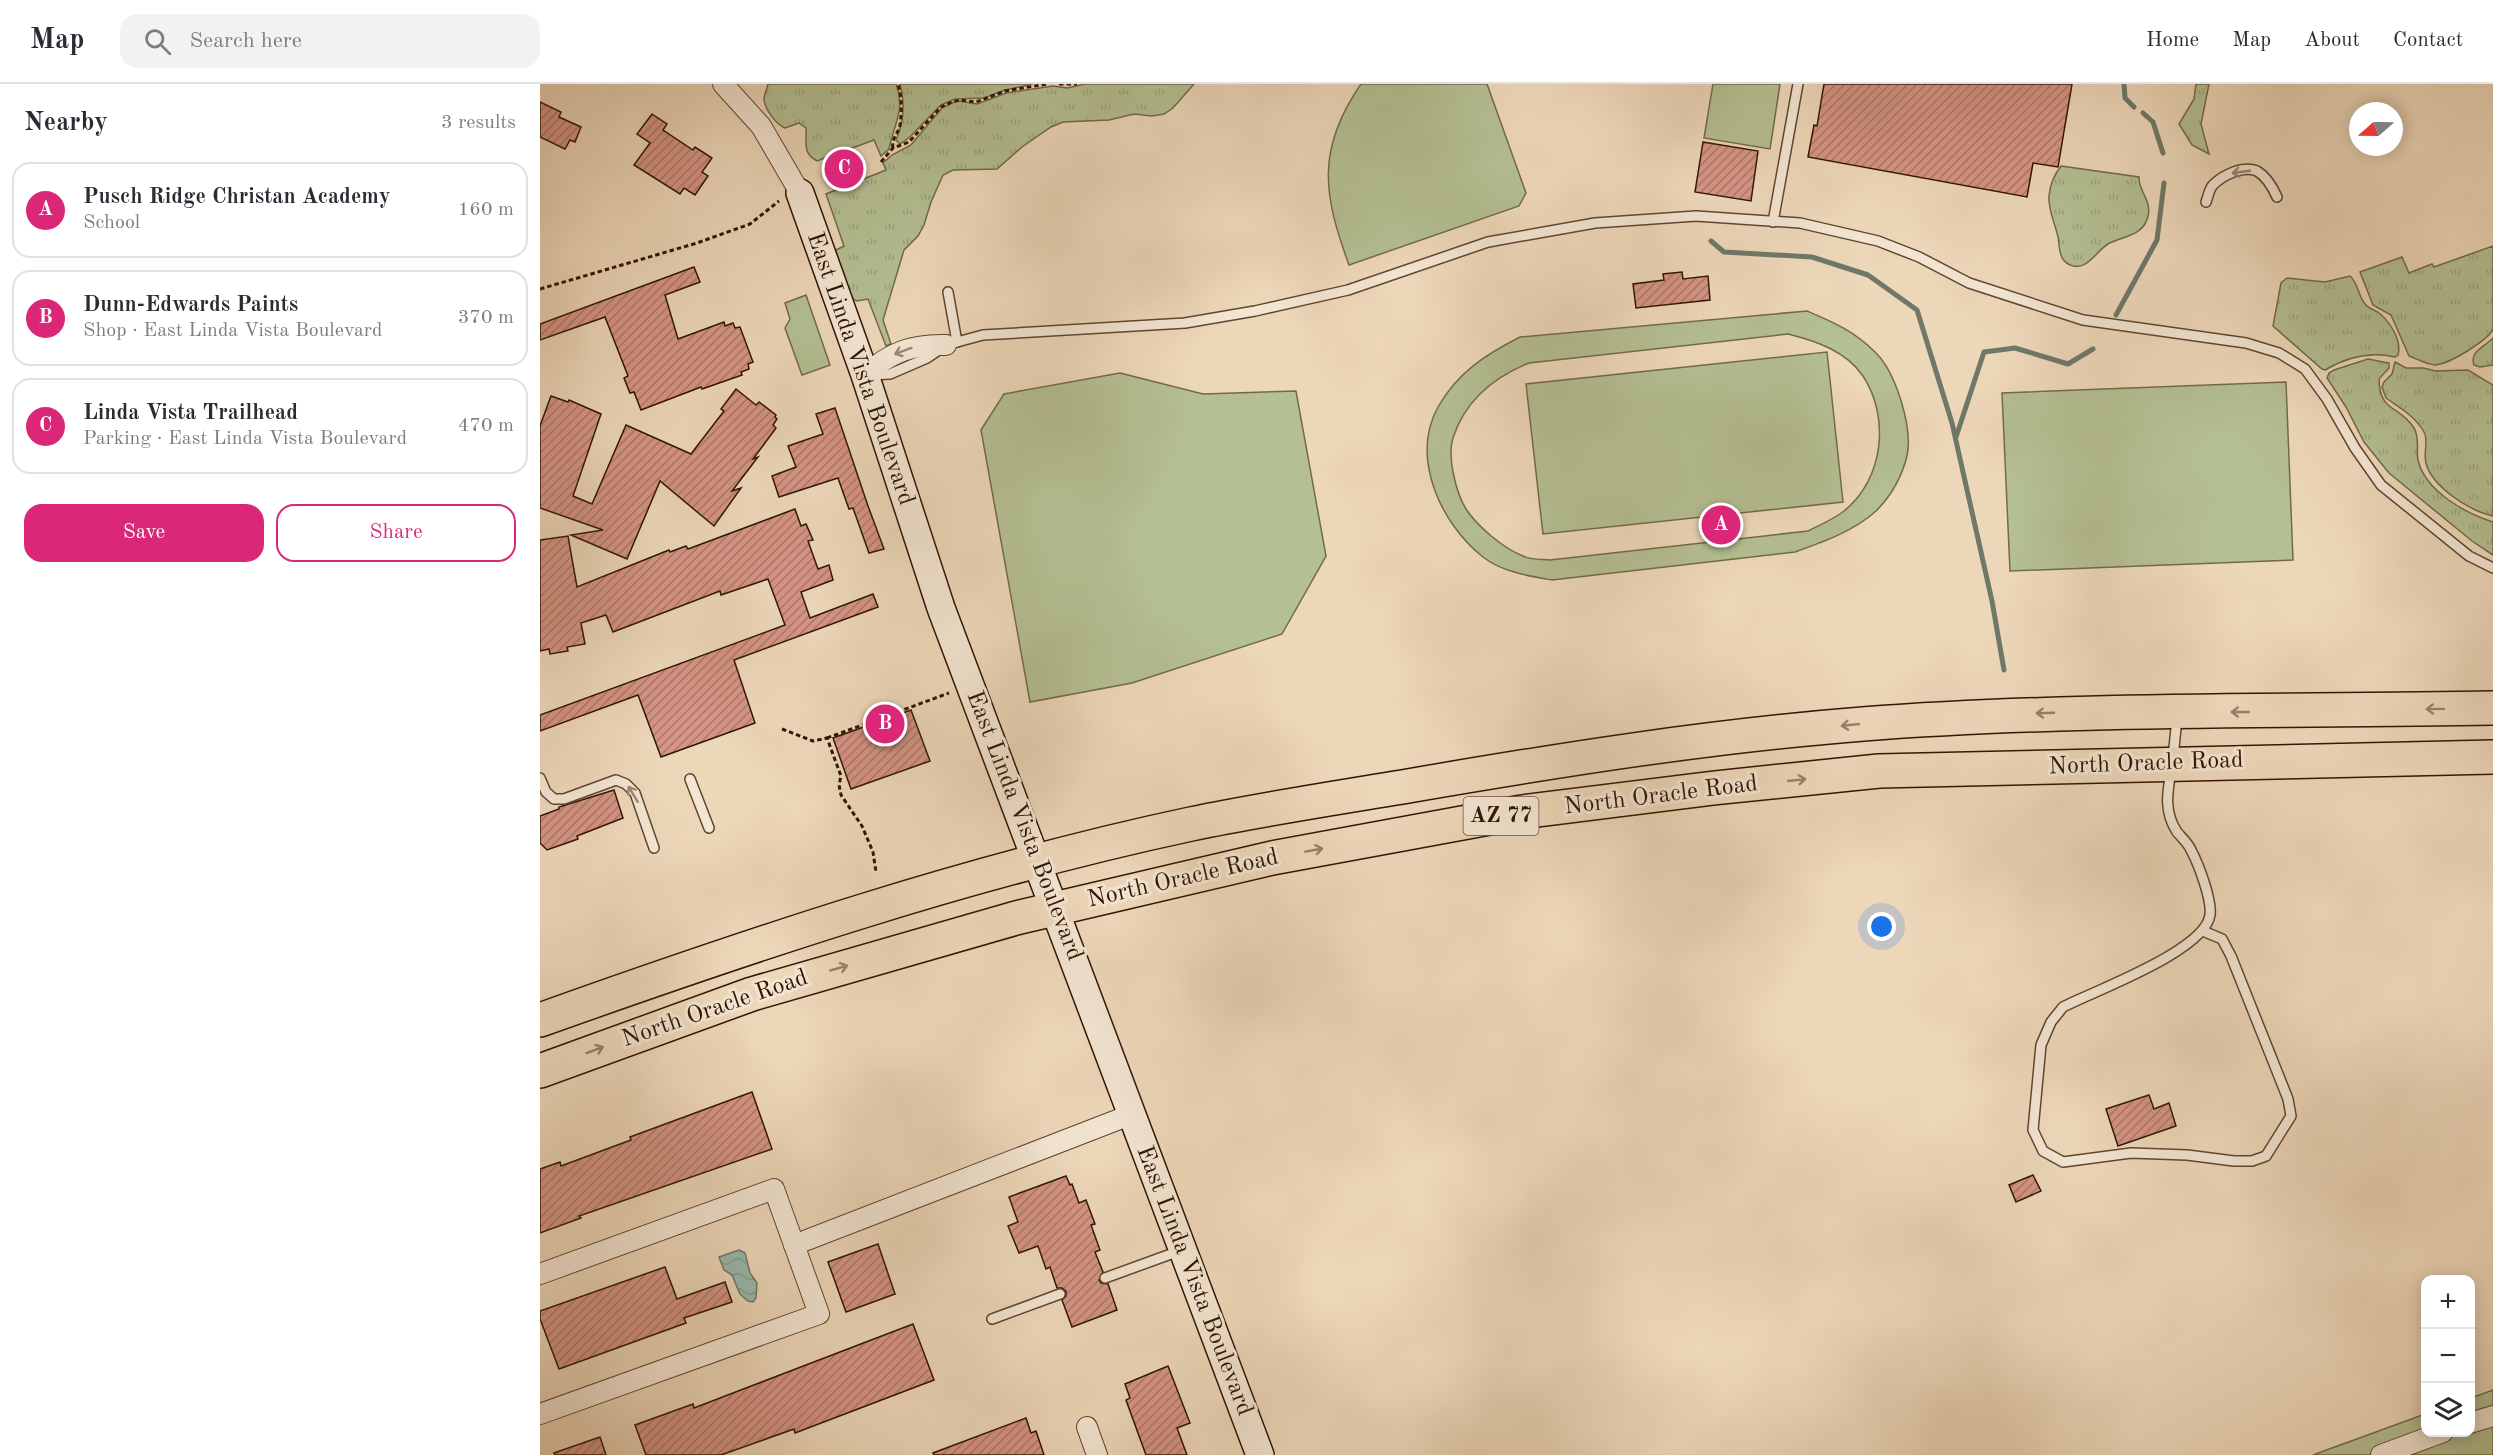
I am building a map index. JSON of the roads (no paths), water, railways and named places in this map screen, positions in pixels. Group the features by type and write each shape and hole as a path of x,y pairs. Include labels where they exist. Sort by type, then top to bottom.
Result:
{"highway":[{"name":"North Oracle Road","path":"540,1020 750,946 1038,862 1203,822 1515,767 1694,740 1863,724 2049,713 2493,708"},
{"name":"North Oracle Road","path":"540,1071 752,994 933,940 1056,908 1272,858 1522,812 1714,788 1879,771 2493,757"}],"street":[{"path":"723,84 761,126 791,196"},
{"name":"East Linda Vista Boulevard","path":"791,196 865,375 941,608 1056,908 1130,1115 1184,1249 1260,1455"},
{"path":"865,375 883,359 909,349 922,345 952,343"},
{"path":"794,1245 1130,1115"},
{"path":"540,1274 774,1189 819,1314 540,1414"},
{"path":"2475,1421 2493,1416"},
{"path":"1087,1427 1097,1455"},
{"path":"2381,1455 2430,1437"}],"lane":[{"path":"1773,222 1798,84"},
{"path":"2206,202 2211,186 2240,169 2256,171 2270,183 2277,197"},
{"path":"948,292 952,343 998,333 1185,323 1255,311 1348,290 1488,242 1595,223 1696,216 1800,224 1878,241 1919,257 1969,283 2083,320 2246,343 2279,354 2305,369 2327,399 2355,448 2382,485 2469,556 2493,568"},
{"path":"2177,712 2166,798 2168,816 2190,847 2202,872 2210,915 2204,931 2185,948 2062,1007 2051,1022 2041,1045 2036,1089 2034,1130 2043,1151 2063,1162 2130,1153 2187,1155 2234,1161 2252,1161 2266,1156 2291,1116 2288,1099 2231,956 2222,939 2204,931"},
{"path":"540,778 546,792 554,799 564,799 615,780 626,783 635,793 654,848"},
{"path":"690,779 709,828"},
{"path":"1105,1278 1184,1249"},
{"path":"992,1319 1060,1294"}],"water":[{"path":"739,1250 745,1253 750,1273 757,1283 756,1298 753,1302 740,1294 732,1275 724,1270 719,1257"}],"waterway":[{"path":"2124,84 2125,98 2134,107"},
{"path":"2143,113 2153,122 2163,153"},
{"path":"2116,315 2157,240 2164,183"},
{"path":"1711,241 1724,252 1812,257 1868,275 1917,310 1952,423 1992,601 2004,670"},
{"path":"1956,437 1984,352 2015,348 2068,364 2093,349"}],"place":[{"name":"Linda Vista Trailhead","path":"844,169"},
{"name":"Pusch Ridge Christan Academy","path":"1721,525"},
{"name":"Dunn-Edwards Paints","path":"885,724"}]}
